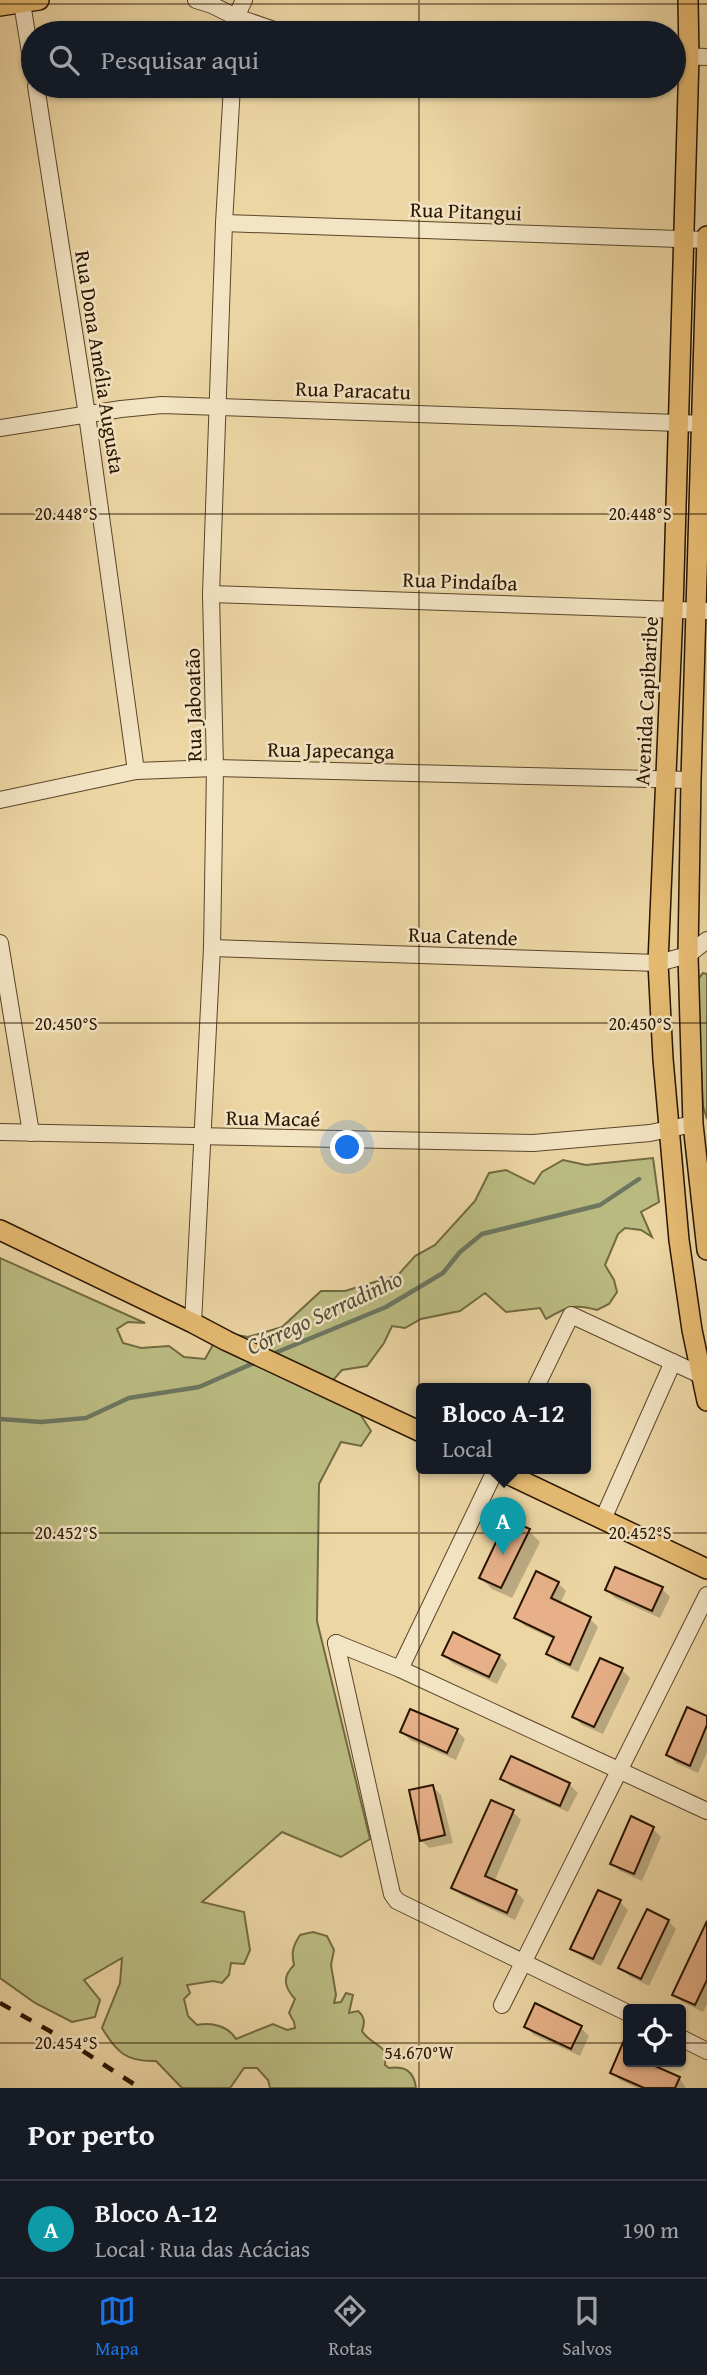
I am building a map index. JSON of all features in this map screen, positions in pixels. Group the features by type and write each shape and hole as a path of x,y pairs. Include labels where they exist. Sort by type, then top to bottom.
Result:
{"main road":[{"name":"Avenida Capibaribe","path":"688,0 690,56 673,610 658,963 663,1059 679,1240 692,1330 707,1401"},
{"path":"0,6 31,1"},
{"path":"707,239 702,610 691,780 688,955 693,1124 707,1253"},
{"path":"0,1230 416,1430"},
{"path":"508,1474 707,1569"}],"street":[{"path":"196,0 212,5 231,21"},
{"path":"237,21 244,0"},
{"path":"31,1 32,21"},
{"name":"Rua Dona Amélia Augusta","path":"38,98 87,415 136,771"},
{"name":"Rua Jaboatão","path":"193,1323 212,948 215,768 211,594 224,223 231,98"},
{"name":"Rua Pitangui","path":"224,223 707,239"},
{"name":"Rua Paracatu","path":"0,428 162,405 705,424"},
{"name":"Rua Pindaíba","path":"211,594 702,610"},
{"name":"Rua Japecanga","path":"0,800 136,771 215,768 691,780"},
{"name":"Rua Catende","path":"212,948 658,963 688,955 707,940"},
{"path":"1,954 31,1133"},
{"name":"Rua Macaé","path":"0,1132 533,1143 650,1133 693,1124"},
{"path":"679,1240 707,1253"},
{"path":"538,1383 571,1315 704,1377"},
{"path":"603,1519 673,1362"},
{"path":"400,1669 495,1474"},
{"path":"502,2004 707,1595"},
{"path":"623,2011 397,1900 392,1894 336,1643 400,1669 707,1811"},
{"path":"686,2040 707,2051"}],"green space":[{"path":"703,973 707,974 707,1119 703,1106 697,990 698,979"},
{"path":"653,1158 659,1202 641,1212 652,1237 641,1230 625,1228 618,1234 605,1265 614,1280 617,1292 609,1304 597,1310 570,1307 546,1319 540,1308 506,1312 485,1293 460,1311 421,1319 405,1328 392,1326 384,1343 367,1366 342,1370 326,1388 360,1414 371,1431 361,1446 341,1442 319,1484 317,1621 370,1839 341,1857 282,1832 202,1902 244,1912 250,1950 244,1964 231,1963 229,1975 222,1983 213,1981 187,1985 190,1993 184,1999 188,2016 197,2025 219,2026 229,2031 236,2039 273,2024 287,2030 295,2028 289,2013 295,1999 286,1982 294,1965 294,1946 300,1935 313,1932 327,1936 334,1950 331,1965 336,1995 334,2003 341,2002 346,1993 353,1995 349,2013 360,2013 364,2020 362,2031 386,2053 385,2065 408,2071 416,2088 270,2088 268,2080 257,2068 244,2068 230,2088 182,2088 156,2061 130,2058 118,2050 102,2028 120,1983 122,1958 84,1980 100,2000 95,2017 72,2022 35,2003 0,1978 0,1258 145,1323 128,1322 117,1329 123,1343 141,1348 169,1346 184,1357 205,1359 214,1343 237,1335 248,1337 282,1327 321,1291 345,1291 398,1275 415,1256 435,1245 475,1201 489,1173 506,1170 534,1184 542,1172 563,1160 586,1165"}],"building":[{"path":"507,1519 530,1529 501,1588 479,1578"},
{"path":"615,1567 663,1587 652,1611 605,1590"},
{"path":"536,1571 559,1582 551,1598 591,1617 570,1665 546,1654 554,1637 514,1618"},
{"path":"453,1632 500,1655 489,1677 442,1655"},
{"path":"600,1658 623,1668 594,1727 572,1717"},
{"path":"687,1707 707,1716 707,1725 690,1766 666,1755"},
{"path":"410,1709 458,1729 447,1753 400,1732"},
{"path":"511,1756 570,1783 560,1806 500,1779"},
{"path":"433,1785 445,1835 420,1841 409,1790"},
{"path":"491,1800 514,1810 485,1876 517,1890 507,1913 451,1888"},
{"path":"631,1816 654,1827 634,1874 610,1864"},
{"path":"598,1890 621,1900 593,1959 570,1949"},
{"path":"647,1909 669,1920 641,1979 618,1968"},
{"path":"707,1921 707,1980 695,2005 672,1995"},
{"path":"535,2003 582,2026 571,2049 524,2027"},
{"path":"623,2043 623,2067 657,2067 680,2077 675,2088 644,2088 610,2073"}],"waterway":[{"name":"Córrego Serradinho","path":"270,1355 386,1307 443,1273 460,1252 482,1234 600,1205 639,1179"},
{"name":"Córrego Serradinho","path":"0,1419 41,1422 86,1418 129,1398 199,1387 256,1362"}],"railway":[{"path":"0,2003 64,2039 140,2088"}],"place":[{"name":"Bloco A-12","path":"503,1555"}]}
